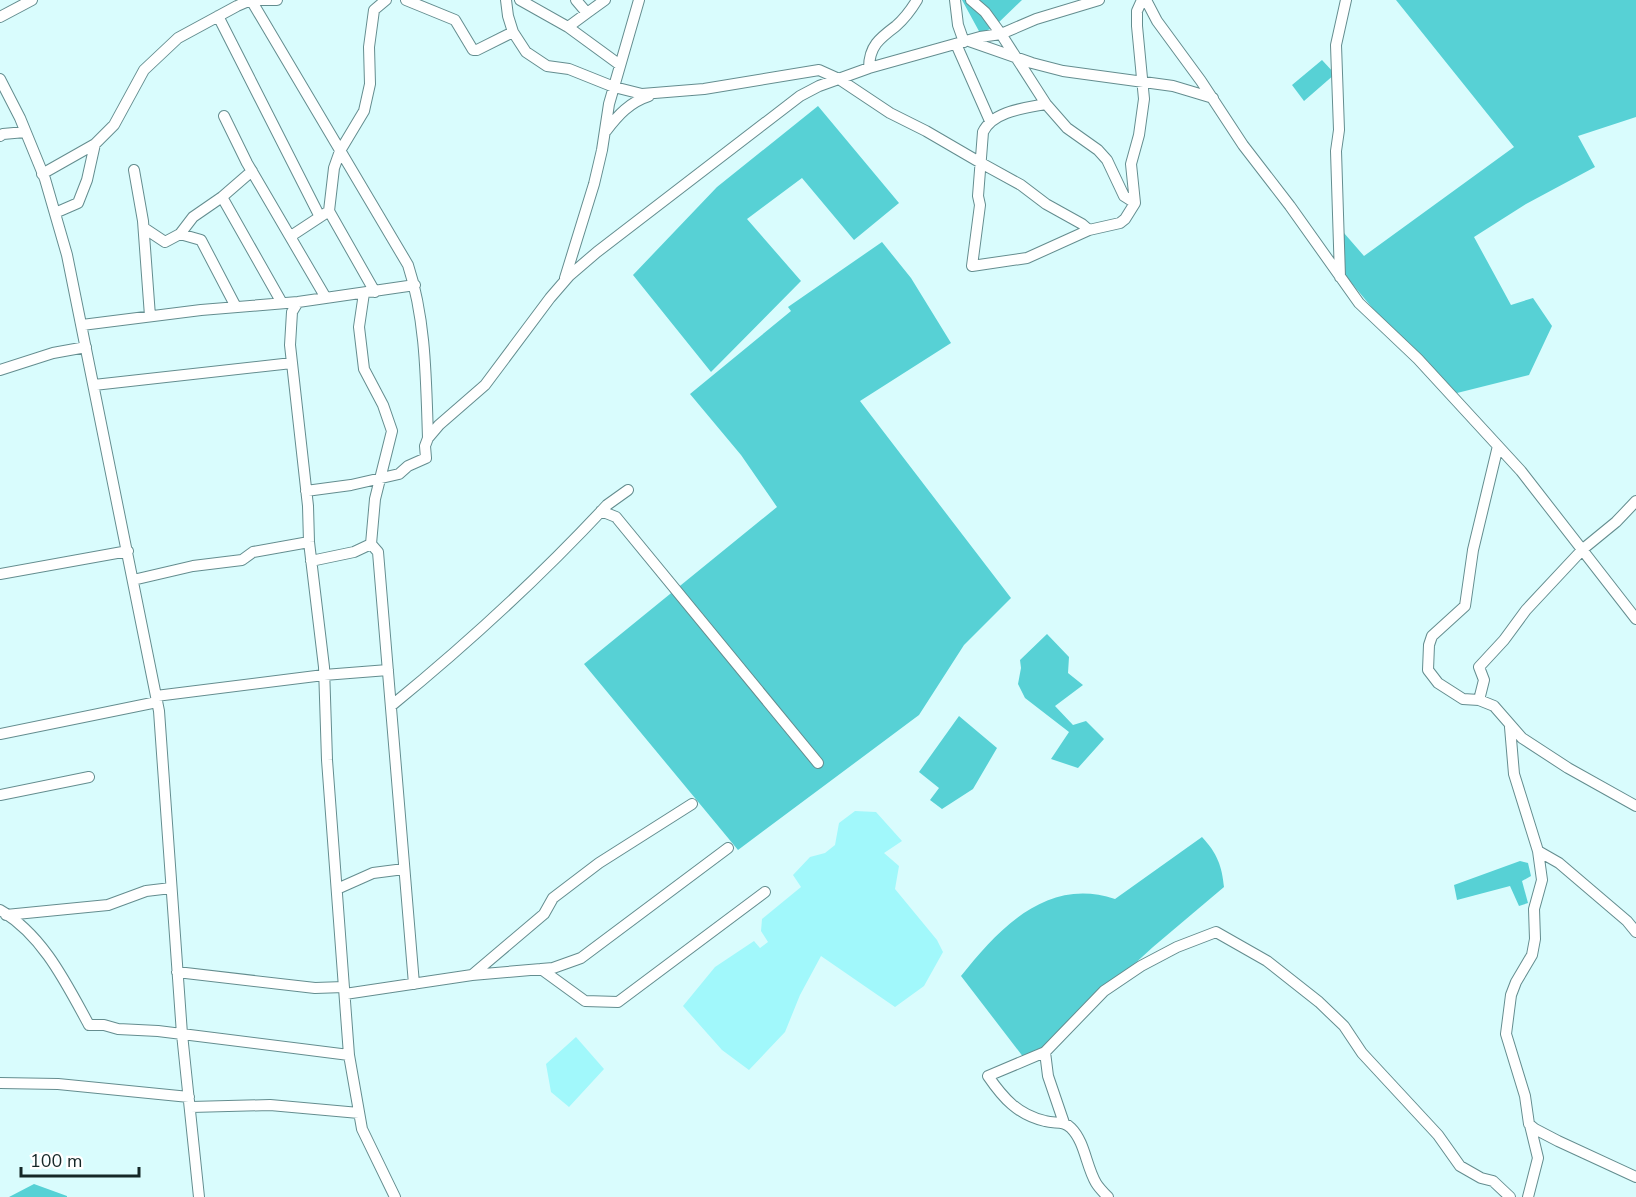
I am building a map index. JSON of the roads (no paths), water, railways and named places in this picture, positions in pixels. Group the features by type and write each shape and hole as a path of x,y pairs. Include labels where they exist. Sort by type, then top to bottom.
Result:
{"street":[{"path":"0,17 32,0"},
{"path":"42,174 95,144 114,125 144,70 178,38 251,0 277,0"},
{"path":"251,0 408,265 415,285 425,359 428,438 425,446 426,458 408,466 399,474 306,491"},
{"path":"291,236 325,214 334,168 340,151 364,111 370,84 369,47 374,10 386,0"},
{"path":"406,0 455,20 474,50 513,32"},
{"path":"506,0 513,32 526,52 547,66 578,72 635,93 652,94 719,87 814,69 839,79 890,113 926,130 981,164 1021,185 1046,204 1089,230"},
{"path":"520,0 568,27 620,65"},
{"path":"576,0 587,13"},
{"path":"568,27 605,0"},
{"path":"563,282 588,205 614,87 639,0"},
{"path":"869,68 871,54 879,38 907,15 917,0"},
{"path":"955,0 963,43 990,121"},
{"path":"971,0 985,12 1018,58 1046,104 1067,128 1102,154 1111,167 1124,196 1135,203"},
{"path":"428,438 485,385 563,282 597,252 800,96 819,86 869,68 1000,34 1036,19 1099,0"},
{"path":"1046,104 1024,108 990,121 983,132 978,196 980,205 972,266 1027,258 1089,230 1120,223 1125,219 1135,203 1131,164 1142,120 1144,99 1137,11 1144,0 1243,145 1366,311 1418,359 1521,471 1636,619"},
{"path":"1340,277 1336,151 1339,130 1336,45 1346,0"},
{"path":"218,16 369,292 359,327 364,369 383,405 392,431 375,499 371,544 378,552 414,984"},
{"path":"963,43 1063,71 1173,86 1213,98"},
{"path":"0,79 26,132 42,174 67,255 157,699 182,1034 199,1197"},
{"path":"605,132 627,107 652,94"},
{"path":"224,116 252,171 326,298"},
{"path":"0,136 26,132"},
{"path":"55,213 78,202 87,180 95,144"},
{"path":"134,170 144,228 150,316"},
{"path":"144,228 165,242 180,234 193,217 222,197 252,171"},
{"path":"222,197 282,303"},
{"path":"180,234 201,240 236,307"},
{"path":"82,325 298,302 415,285"},
{"path":"298,302 290,321 292,363 324,675 339,937 349,1055 362,1129 395,1197"},
{"path":"0,370 52,353 86,347"},
{"path":"94,386 292,363"},
{"path":"1498,446 1473,550 1465,606 1432,636 1429,645 1428,670 1433,678 1465,701 1479,700 1494,706 1522,738 1568,768 1636,806"},
{"path":"391,706 446,662 493,620 601,511 627,490"},
{"path":"1479,700 1484,680 1479,667 1504,640 1526,610 1583,549 1616,522 1636,501"},
{"path":"601,511 616,517 818,763"},
{"path":"133,580 193,566 242,560 253,552 309,542"},
{"path":"311,561 354,552 371,544"},
{"path":"0,574 128,551"},
{"path":"0,734 157,699 324,675 388,670"},
{"path":"1510,727 1514,774 1538,851 1542,880 1534,909 1535,939 1532,956 1510,995 1506,1034 1525,1096 1539,1158 1528,1197"},
{"path":"0,795 89,777"},
{"path":"472,975 544,915 553,898 599,863 692,804"},
{"path":"177,972 345,991 472,975 554,968 581,958 728,848"},
{"path":"1538,851 1559,863 1627,921 1636,932"},
{"path":"337,889 373,873 404,869"},
{"path":"3,914 108,904 146,891 171,888"},
{"path":"541,969 585,1001 618,1002 765,892"},
{"path":"3,914 44,950 89,1025 158,1031 349,1055"},
{"path":"1064,1123 1047,1122 1030,1117 1018,1110 1003,1097 988,1076 1045,1052 1104,991 1141,966 1177,946 1216,932 1268,961 1319,1002 1344,1026 1362,1053 1438,1135 1460,1166 1466,1172 1493,1181 1510,1197"},
{"path":"1045,1052 1048,1076 1064,1123 1076,1135 1096,1183 1108,1197"},
{"path":"0,1083 58,1084 190,1102 270,1105 359,1113"},
{"path":"1530,1124 1558,1142 1636,1178"}]}
